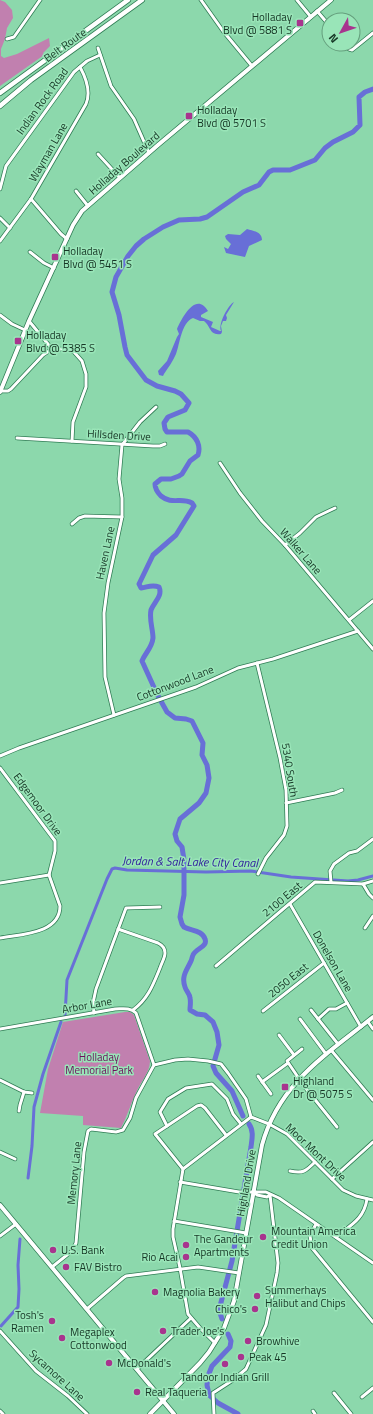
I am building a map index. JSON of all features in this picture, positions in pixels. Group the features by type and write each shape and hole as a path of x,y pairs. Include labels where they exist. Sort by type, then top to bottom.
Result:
{"highway":[{"name":"Belt Route","path":"0,93 128,0"},
{"name":"Belt Route","path":"0,106 31,80 142,0"}],"main road":[{"name":"Holladay Boulevard","path":"0,391 29,321 78,216 149,153 331,0"},
{"name":"Highland Drive","path":"150,1414 200,1364 215,1344 229,1317 239,1273 262,1145 269,1124 282,1101 299,1078 326,1054 373,1017"},
{"path":"0,1205 174,1414"}],"street":[{"path":"6,39 14,37 40,0"},
{"path":"201,0 227,37 252,66"},
{"path":"296,0 311,17"},
{"path":"317,11 321,16"},
{"path":"361,43 373,33"},
{"path":"98,48 111,86 134,119 149,153"},
{"name":"Indian Rock Road","path":"0,189 3,173 7,164 73,73 100,55"},
{"name":"Wayman Lane","path":"0,241 31,199 87,102 88,89 80,67"},
{"path":"98,154 120,178"},
{"path":"76,191 88,206"},
{"path":"31,199 67,239"},
{"path":"0,218 10,228"},
{"path":"30,252 44,263 54,268"},
{"path":"0,315 9,323 25,330"},
{"path":"0,391 11,390 43,355 52,349 29,321"},
{"name":"Hillsden Drive","path":"52,349 66,349 74,352 82,361 86,374 86,387 73,422 72,441"},
{"path":"122,444 140,422 156,407"},
{"name":"Hillsden Drive","path":"17,438 160,446 165,444"},
{"name":"Haven Lane","path":"114,715 105,677 105,604 122,518 122,498 119,479 122,444"},
{"name":"Walker Lane","path":"220,463 248,503 373,649"},
{"path":"285,545 316,517 335,508"},
{"path":"72,524 79,518 85,516 122,518"},
{"path":"349,620 373,601"},
{"name":"Cottonwood Lane","path":"0,756 19,748 196,687 231,670 358,631"},
{"name":"5340 South","path":"257,663 280,758 286,790 286,831 266,858 262,869 258,874"},
{"name":"Edgemoor Drive","path":"0,768 55,841 55,851 49,875"},
{"path":"286,803 335,793 342,790"},
{"path":"331,880 330,871 334,864 349,853 357,851 373,839"},
{"path":"0,883 49,875 60,906 60,912 56,920 49,926 41,930 0,938"},
{"name":"2100 East","path":"216,966 315,882 331,880 363,884 373,881"},
{"path":"363,884 373,898"},
{"name":"Donelson Lane","path":"290,904 360,1027"},
{"path":"94,1013 93,1003 96,989 126,908 160,907"},
{"path":"365,928 373,916"},
{"path":"118,928 158,943 164,948 165,951 151,990 144,1002 133,1010 136,1013 154,1065 182,1059 195,1059 217,1063 224,1068 246,1099 251,1117 182,1168 172,1237 180,1268 187,1312 215,1344"},
{"name":"2050 East","path":"263,1011 324,963"},
{"path":"318,1019 329,1009 336,1010 347,1003"},
{"name":"Arbor Lane","path":"0,1029 115,1009 127,1008 133,1010"},
{"path":"311,1010 339,1045"},
{"path":"300,1019 326,1054"},
{"path":"368,1022 373,1029"},
{"path":"279,1035 294,1055"},
{"path":"302,1049 286,1061 337,1127"},
{"path":"331,1050 373,1100"},
{"path":"262,1082 288,1063"},
{"name":"Memory Lane","path":"52,1267 70,1252 76,1243 84,1152 88,1131 91,1129 118,1132 123,1130 130,1118 136,1098 154,1065"},
{"path":"258,1076 271,1094"},
{"path":"0,1080 24,1092 32,1093"},
{"path":"167,1126 160,1112 168,1099 185,1088 212,1084 227,1099 233,1114 241,1124"},
{"path":"19,1111 24,1092"},
{"path":"182,1168 155,1134 197,1106 201,1105 226,1135"},
{"name":"Moor Mont Drive","path":"251,1117 269,1124 287,1134 314,1162 350,1194 373,1200"},
{"path":"332,1179 373,1142"},
{"path":"0,1152 15,1159"},
{"path":"290,1171 301,1172 308,1169 314,1162"},
{"path":"180,1182 239,1192 266,1192 279,1198 373,1263"},
{"path":"214,1414 213,1393 217,1389 228,1384 246,1369 266,1325 278,1263 270,1195"},
{"path":"336,1237 361,1216 364,1212 367,1199"},
{"path":"174,1221 246,1233"},
{"path":"0,1236 16,1224"},
{"path":"316,1224 310,1236 312,1248 373,1322"},
{"path":"87,1310 126,1276 180,1268 198,1267 239,1273"},
{"path":"137,1369 191,1318"},
{"name":"Sycamore Lane","path":"0,1331 30,1366 68,1396 87,1414"},
{"path":"362,1397 373,1388"},
{"path":"334,1393 351,1414"},
{"path":"0,1411 3,1414"}],"green space":[{"path":"0,0 5,2 12,10 13,18 7,28 1,49 1,56 4,58 17,54 49,38 50,46 43,53 44,55 0,86"},
{"name":"Holladay Memorial Park","path":"130,1012 134,1015 150,1061 150,1065 121,1128 83,1125 83,1116 40,1113 48,1069 63,1022"}],"shaded area":[{"path":"247,229 255,231 261,235 262,240 249,246 245,257 226,253 224,247 228,249 231,244 225,236 228,234 240,235"},
{"path":"234,302 226,315 226,321 223,321 221,326 222,332 221,334 214,334 204,321 193,318 189,321 183,329 176,354 163,376 159,375 158,371 167,361 179,334 177,329 190,308 199,304 203,306 208,311 201,315 201,317 213,322 211,327 221,331 220,328 224,315"}],"waterway":[{"path":"243,1116 232,1091 216,1073 213,1066 219,1045 217,1032 213,1022 205,1015 197,1014 190,1010 190,997 184,983 185,973 193,955 205,944 205,939 201,934 184,927 182,924 180,917 184,895 184,860 182,847 177,841 175,834 180,819 199,803 206,793 209,778 207,765 202,755 203,743 192,721 175,718 167,712 142,661 152,642 153,635 150,617 151,610 159,596 160,590 159,587 154,586 141,588 139,584 153,555 176,535 194,506 188,501 173,501 165,499 157,492 155,484 161,479 171,479 182,474 190,461 198,455 199,445 194,436 188,432 167,432 165,429 164,423 168,417 185,410 189,403 181,394 157,386 146,380 127,355 119,315 112,292 116,277 128,256 144,239 163,227 179,220 200,219 207,217 243,192 259,185 269,172 273,170 290,170 315,160 325,148 333,142 353,132 360,125 359,97 365,92 373,89"},
{"name":"Jordan & Salt Lake City Canal","path":"65,1015 67,980 112,869 206,872 251,871 291,877 348,881 373,876"},
{"name":"Jordan & Salt Lake City Canal","path":"28,1178 32,1146 34,1107 43,1074 61,1022"},
{"path":"222,1319 219,1310 232,1261 251,1147 252,1132 249,1124"},
{"name":"Jordan & Salt Lake City Canal","path":"1,1326 18,1307 18,1265 20,1239"},
{"path":"228,1334 231,1341 230,1347 212,1366 208,1376 207,1385 209,1395 218,1403 238,1414"}],"place":[{"name":"Holladay Blvd @ 5881 S","path":"300,23"},
{"name":"Holladay Blvd @ 5701 S","path":"189,116"},
{"name":"Holladay Blvd @ 5451 S","path":"55,257"},
{"name":"Holladay Blvd @ 5385 S","path":"18,341"},
{"name":"Highland Dr @ 5075 S","path":"285,1087"},
{"name":"Mountain America Credit Union","path":"263,1237"},
{"name":"The Gandeur Apartments","path":"186,1245"},
{"name":"U.S. Bank","path":"53,1250"},
{"name":"Rio Acai","path":"186,1257"},
{"name":"FAV Bistro","path":"66,1267"},
{"name":"Magnolia Bakery","path":"155,1292"},
{"name":"Summerhays Halibut and Chips","path":"257,1296"},
{"name":"Chico's","path":"255,1309"},
{"name":"Tosh's Ramen","path":"52,1321"},
{"name":"Trader Joe's","path":"163,1331"},
{"name":"Megaplex Cottonwood","path":"62,1338"},
{"name":"Browhive","path":"248,1341"},
{"name":"Peak 45","path":"241,1357"},
{"name":"McDonald's","path":"109,1363"},
{"name":"Tandoor Indian Grill","path":"225,1364"},
{"name":"Real Taqueria","path":"137,1392"}]}
